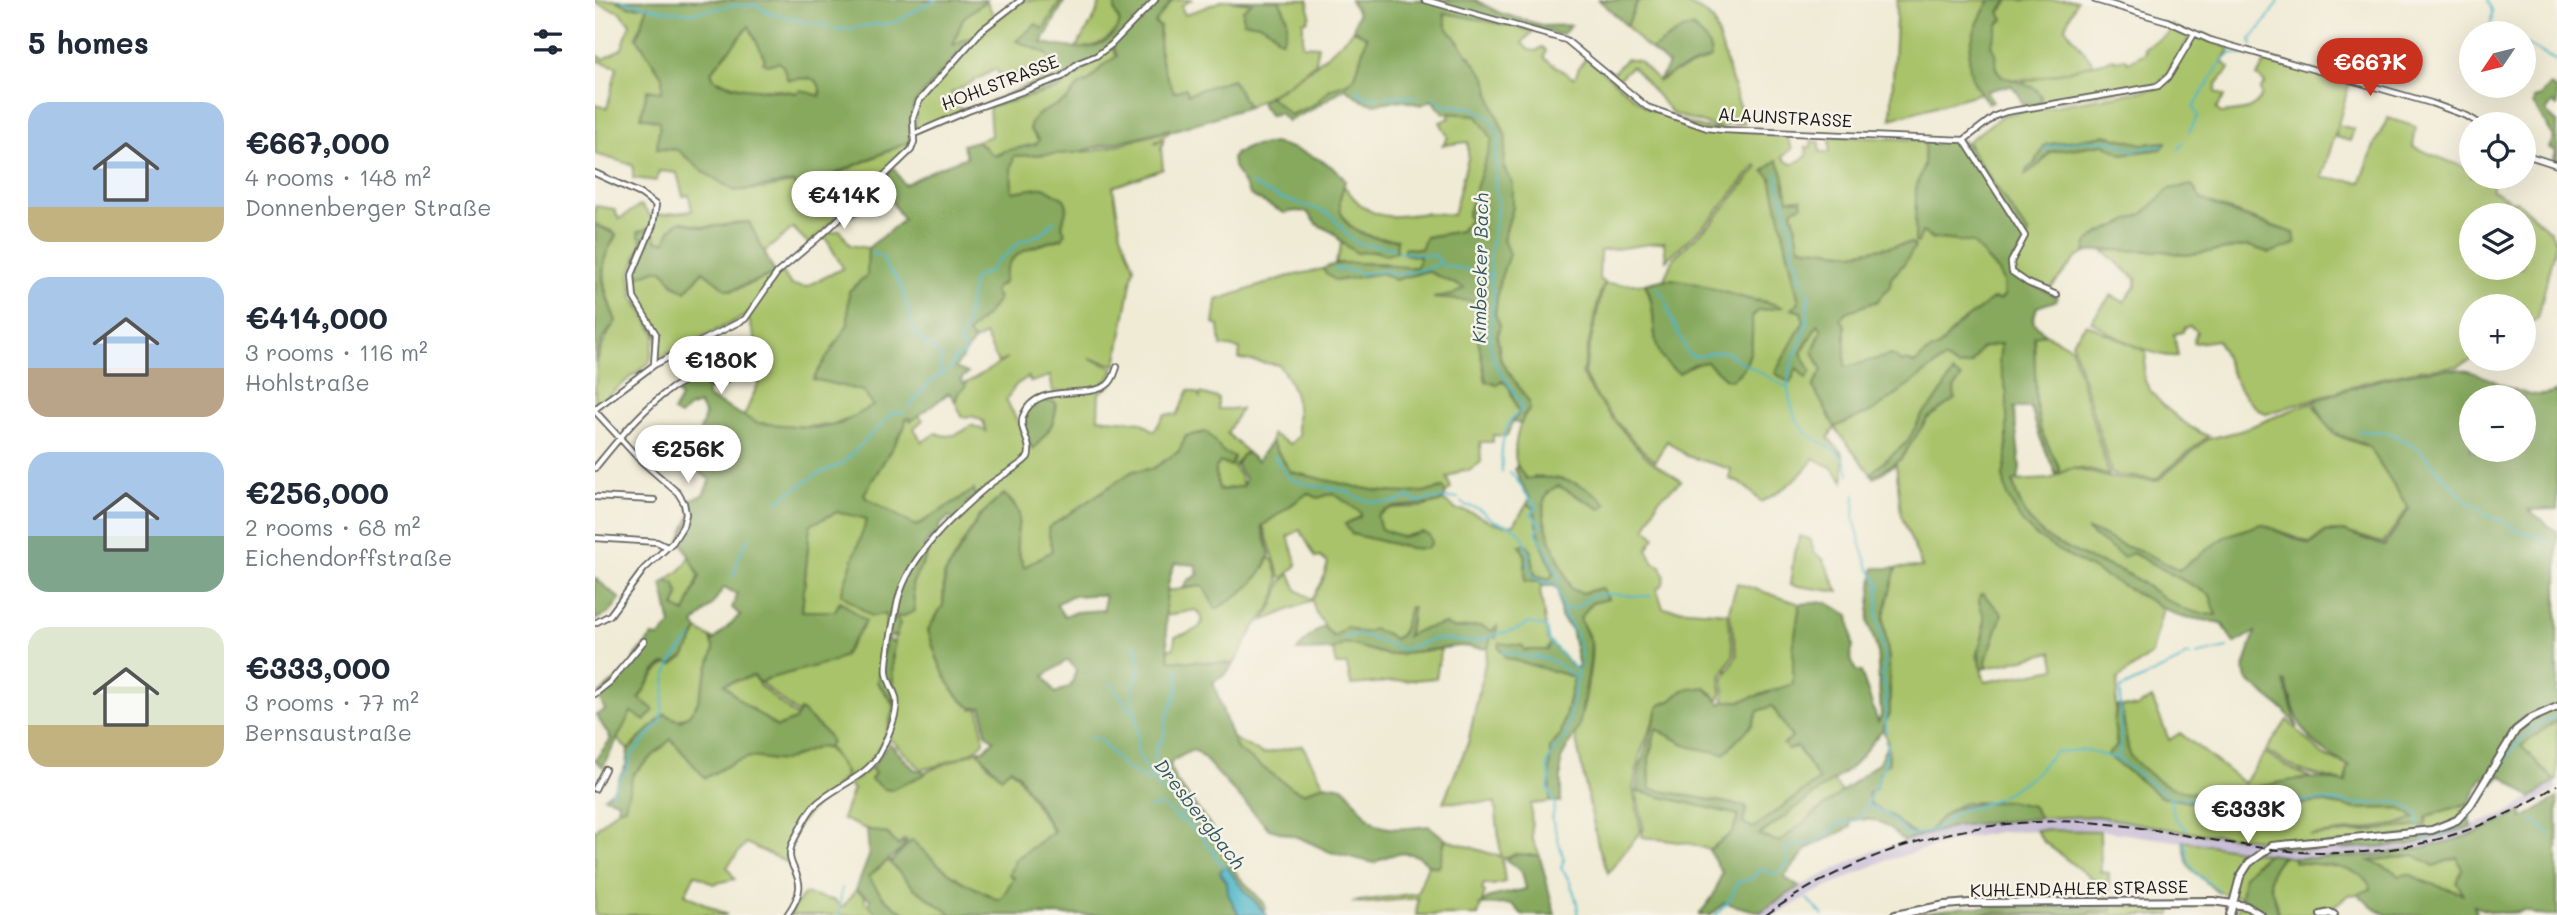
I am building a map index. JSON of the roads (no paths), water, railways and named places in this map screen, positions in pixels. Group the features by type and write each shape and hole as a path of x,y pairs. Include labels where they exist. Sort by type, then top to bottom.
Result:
{"main road":[{"path":"2230,915 2240,877 2249,863 2272,846 2421,832 2457,820 2471,804 2516,730 2530,719 2557,707"},
{"name":"KUHLENDAHLER STRASSE","path":"1895,915 1969,903 2213,901 2252,908 2261,915"},
{"path":"2321,915 2334,915"}],"street":[{"name":"HOHLSTRASSE","path":"595,410 654,365 745,319 777,273 825,232 911,150 915,108 931,85 982,30 1021,0"},
{"name":"HOHLSTRASSE","path":"914,134 1062,77 1078,63 1105,51 1155,0"},
{"path":"2095,0 2157,17 2194,34 2261,55 2391,90 2459,113"},
{"name":"ALAUNSTRASSE","path":"1427,1 1566,40 1647,107 1712,129 1964,140"},
{"path":"2057,295 2028,283 2012,272 2011,262 2025,236 1964,140 1995,116 2006,112 2158,86 2169,76 2194,34"},
{"path":"2536,158 2557,165"},
{"path":"595,173 641,194 656,205 653,225 632,275 634,298 656,334 654,365"},
{"path":"595,468 619,439 663,395 723,364 740,351"},
{"path":"787,915 797,902 801,888 796,870 790,862 790,847 807,815 823,799 873,763 886,739 897,700 887,673 887,662 899,598 914,567 941,529 991,483 1028,457 1030,451 1021,423 1032,403 1052,394 1103,387 1111,381 1117,367"},
{"path":"701,374 715,384 749,369"},
{"path":"595,410 619,439 678,493 686,514 683,526 667,547 644,569 610,614 595,623"},
{"path":"595,497 654,500"},
{"path":"595,538 657,542 667,547"},
{"path":"595,694 610,682 645,641"},
{"path":"595,789 605,769"}],"water":[{"path":"1224,867 1228,868 1267,915 1239,915 1220,872"}],"waterway":[{"path":"621,0 661,10 690,13 737,5 748,7 753,4 774,15 793,20 797,18 805,24 828,26"},
{"path":"832,28 892,23 936,0"},
{"path":"2252,45 2251,39 2279,0"},
{"path":"2488,0 2492,11 2491,21"},
{"path":"2536,50 2557,61"},
{"path":"2189,132 2198,115 2193,108 2222,61 2232,53 2243,55"},
{"path":"1359,88 1358,93 1366,97 1379,97"},
{"path":"1385,96 1419,97"},
{"name":"Kimbecker Bach","path":"1433,97 1442,105 1473,108 1491,119 1499,135 1495,187 1498,201 1490,254 1491,287 1494,291 1490,343 1494,362 1521,403 1522,409 1511,419 1503,439 1502,472"},
{"path":"2043,151 2049,147 2079,141 2110,140 2133,150 2163,145"},
{"path":"2179,149 2183,142"},
{"path":"1776,172 1792,235 1792,249 1800,270 1800,280 1809,292 1805,330 1788,378 1791,406 1804,431 1839,453 1849,474"},
{"path":"1251,183 1277,197 1330,214 1356,242 1393,249"},
{"path":"909,407 930,382 952,367 954,358 962,357 966,351 959,344 965,331 973,280 989,272 999,258 1003,258 1018,243 1043,233 1054,221"},
{"path":"1397,252 1436,256 1442,265 1491,276"},
{"path":"871,253 883,258 887,269 896,277 903,291 913,329 940,357 940,374"},
{"path":"1335,269 1356,271 1360,274 1388,271 1394,275 1426,269 1441,263"},
{"path":"1656,287 1665,298 1670,316 1689,355 1723,352 1788,388"},
{"path":"778,502 820,473 842,464 893,413 905,412"},
{"path":"2359,431 2390,433 2419,449 2469,504 2478,506 2490,517 2504,521 2518,531 2539,536 2547,542"},
{"path":"1274,456 1286,474 1296,481 1344,491 1368,501 1390,503 1408,497 1418,502 1458,498"},
{"name":"Kimbecker Bach","path":"1510,472 1536,505 1531,513 1541,525 1536,532 1560,581"},
{"path":"1855,495 1854,517 1860,542 1869,568 1879,584 1877,616 1885,661 1882,677 1886,695 1886,733"},
{"path":"1462,502 1495,521 1517,529 1526,543 1528,566"},
{"path":"733,577 743,547 750,537"},
{"name":"Kimbecker Bach","path":"1530,571 1540,581 1553,583 1558,587 1564,616 1578,640 1580,667"},
{"path":"1564,610 1575,608 1590,597 1602,595 1651,596"},
{"name":"Kimbecker Bach","path":"1345,638 1352,635 1366,636 1400,649 1434,639 1473,642 1518,629 1529,623 1546,627 1549,641 1578,672 1566,737 1554,750 1547,764 1550,778 1548,788 1555,805 1552,819 1564,860 1561,868 1573,890 1577,915"},
{"path":"610,795 628,766 630,757 661,721 666,677 672,661 691,638"},
{"name":"Dresbergbach","path":"1136,644 1140,665 1132,693 1138,733 1137,752 1152,780 1164,792 1170,794 1182,814 1181,819 1204,838 1225,868"},
{"path":"2196,655 2227,648"},
{"path":"1501,653 1511,652 1519,656 1545,658 1576,678"},
{"path":"2118,757 2121,744 2120,689 2179,661 2186,655 2191,656"},
{"path":"1170,793 1170,787 1154,760 1177,693 1178,669"},
{"path":"1111,683 1132,713"},
{"path":"2420,834 2425,839 2456,828 2482,801 2522,738 2537,726 2557,716"},
{"path":"1090,737 1102,742 1123,766 1149,782 1152,780"},
{"path":"1867,805 1884,765 1888,744 1885,741"},
{"path":"1716,915 1730,900 1738,882 1752,879 1756,871 1777,874 1787,866 1785,849 1789,845 1816,841 1828,834 1837,824 1858,820 1867,805 1885,813 1909,836 1924,833 1940,826 1965,808 1999,798 2035,774 2055,752 2082,750 2118,759 2169,797 2208,800 2226,806 2247,807 2319,800 2357,804 2400,802 2418,814 2419,828"},
{"path":"2170,799 2174,817 2187,830"},
{"path":"1150,808 1162,805 1181,821"},
{"path":"2532,819 2551,835"},
{"path":"2184,843 2193,869 2219,890"},
{"path":"839,915 842,888"},
{"path":"1807,899 1823,915"}],"railway":[{"path":"1766,915 1839,872 1878,855 1959,831 2043,822 2086,822 2280,850 2353,853 2424,843 2459,833 2526,804 2557,785"}]}
